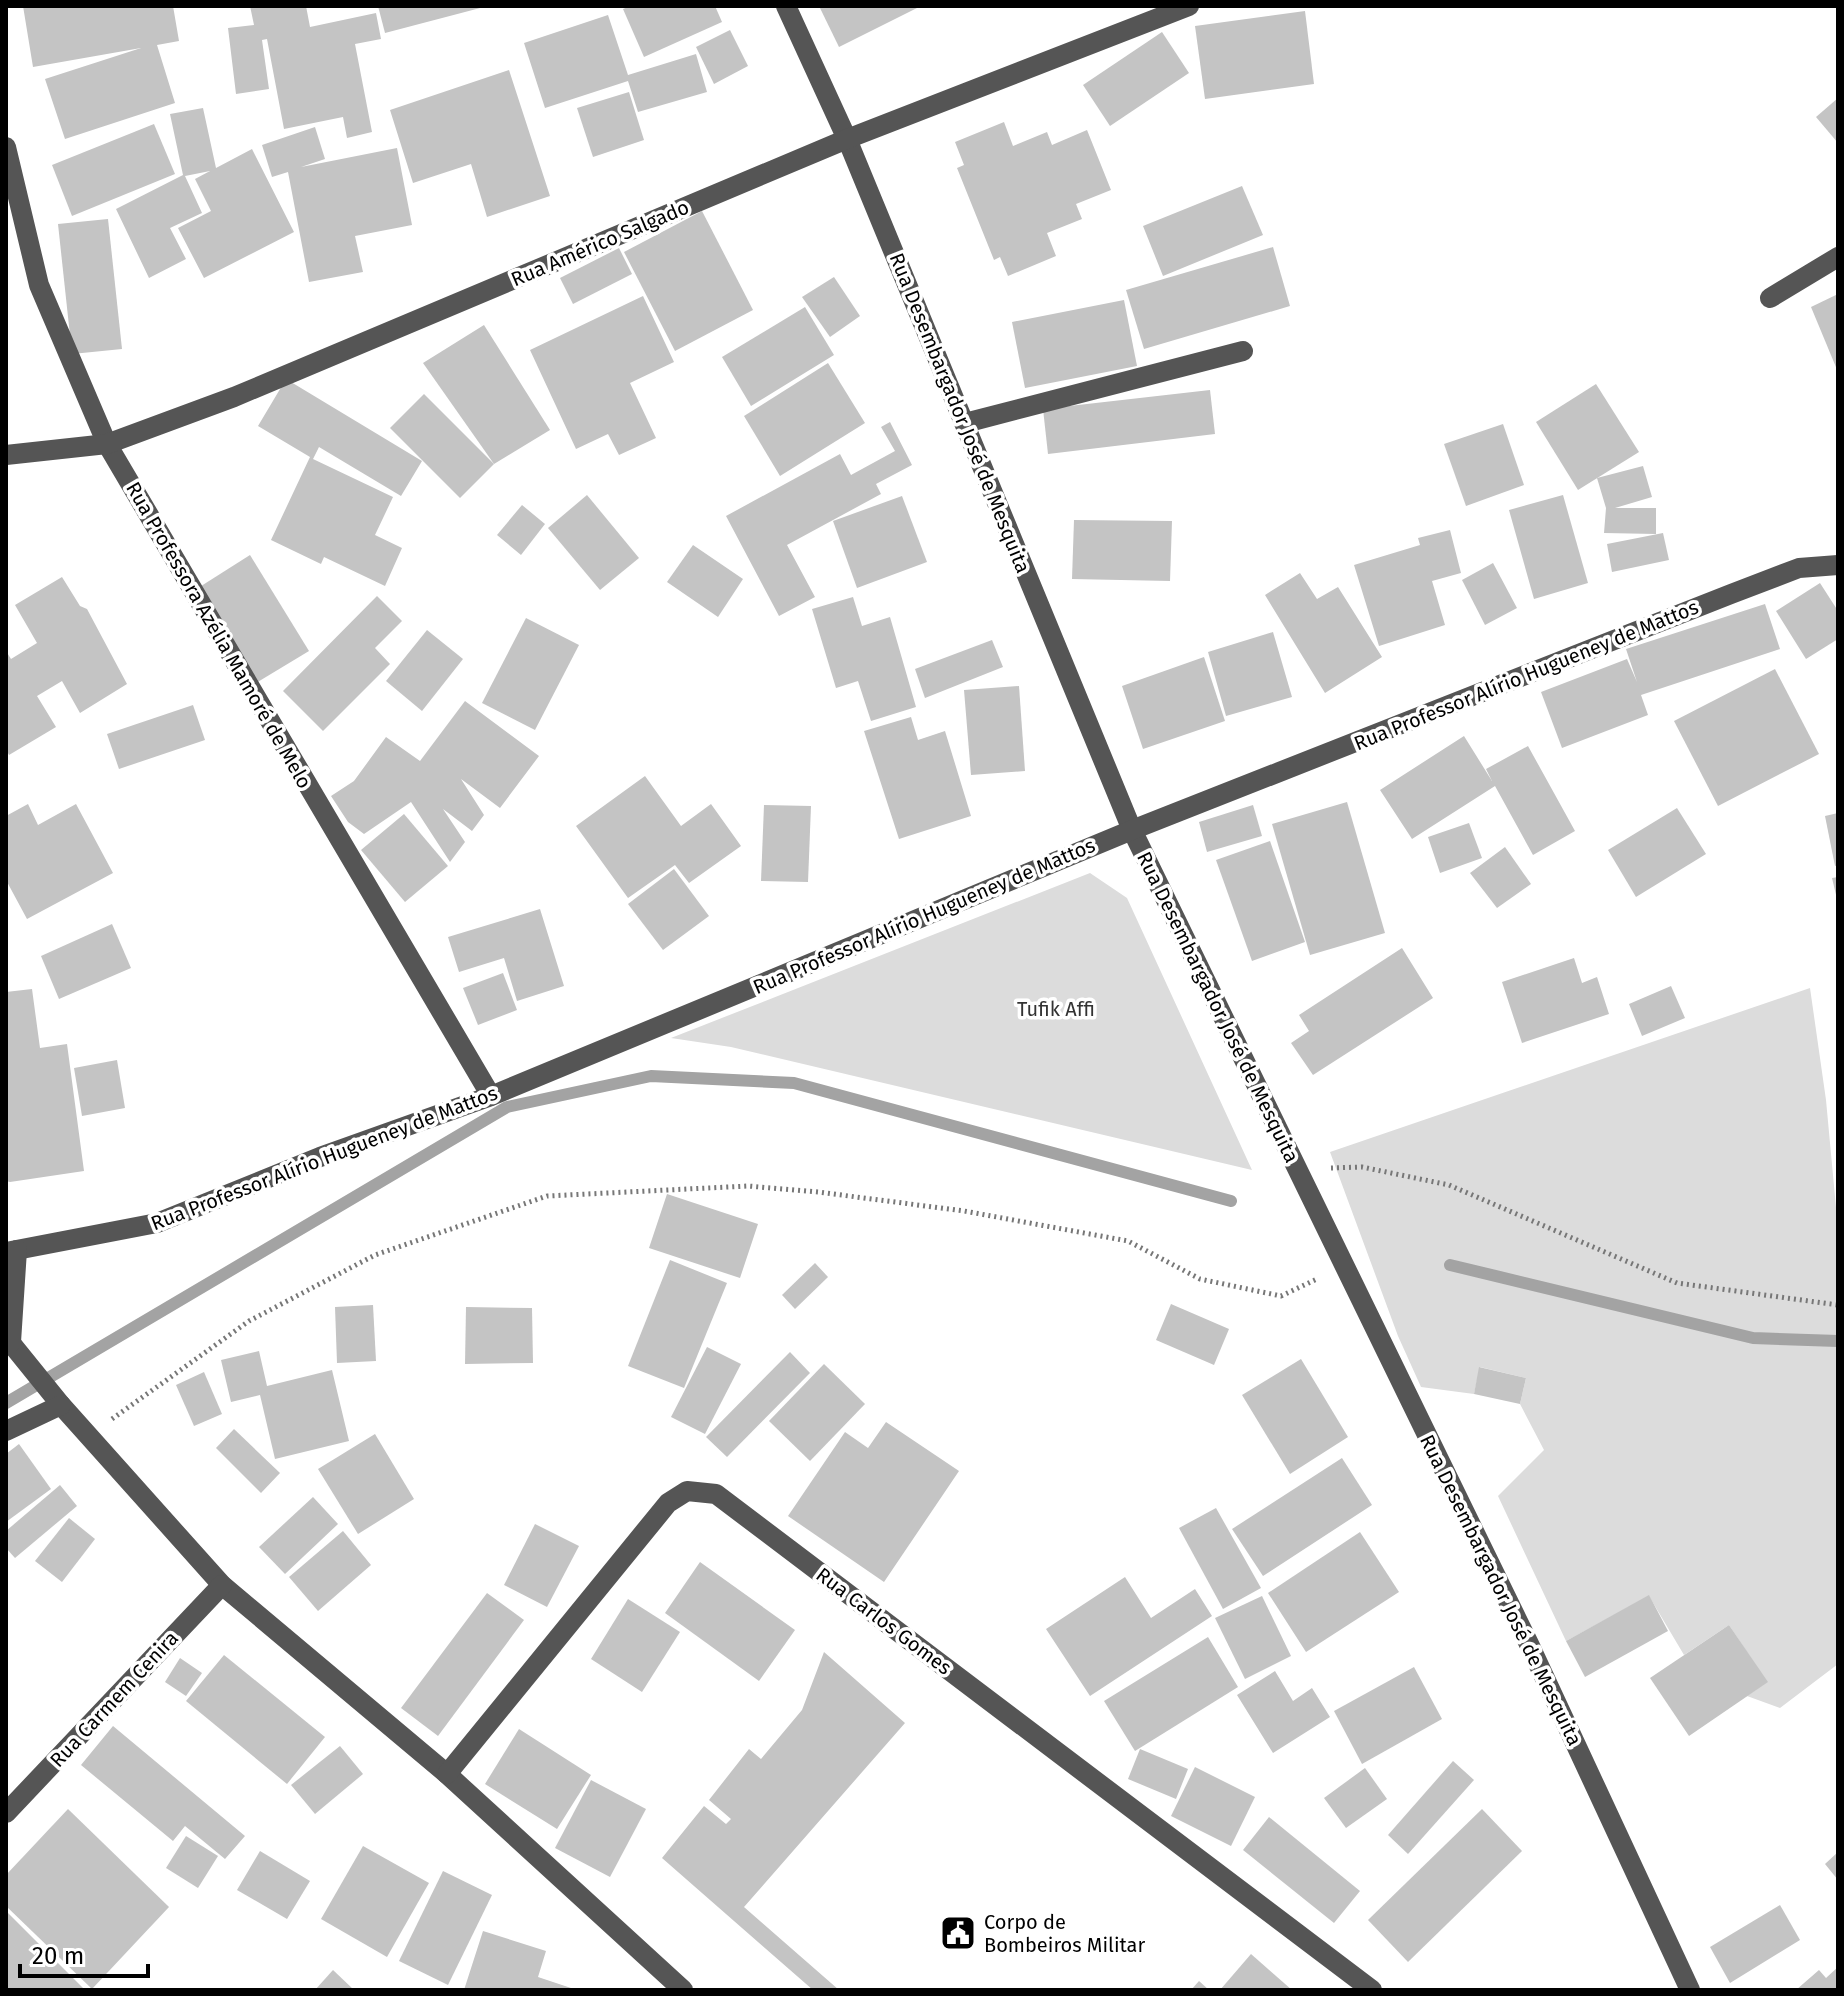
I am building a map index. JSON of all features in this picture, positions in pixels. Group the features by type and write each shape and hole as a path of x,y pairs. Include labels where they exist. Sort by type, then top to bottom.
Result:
{"street":[{"name":"Rua Desembargador José de Mesquita","path":"786,6 847,139 1132,830 1529,1644 1690,1990"},
{"name":"Rua Américo Salgado","path":"6,455 107,444 234,397 847,139 1189,6"},
{"name":"Rua Professora Azélia Mamoré de Melo","path":"6,147 39,285 107,444 491,1096"},
{"path":"1770,298 1838,257"},
{"path":"965,423 1243,351"},
{"name":"Rua Professor Alírio Hugueney de Mattos","path":"12,1251 157,1223 320,1157 491,1096 1132,830 1772,578 1799,568 1838,565"},
{"path":"12,1251 12,1344 56,1399 222,1585 447,1774 683,1990"},
{"path":"6,1431 56,1399"},
{"name":"Rua Carlos Gomes","path":"447,1774 668,1503 687,1491 716,1494 1372,1990"},
{"name":"Rua Carmem Cenira","path":"6,1813 222,1585"}],"path":[{"path":"1297,1168 1362,1167 1449,1185 1677,1283 1838,1305"},
{"path":"89,1436 249,1321 375,1255 547,1196 748,1186 964,1211 1128,1241 1200,1279 1281,1296 1344,1266"}],"green space":[{"name":"Tufik Affi","path":"1090,873 1127,898 1252,1170 731,1047 671,1038"},
{"path":"1810,988 1826,1100 1838,1229 1838,1664 1780,1708 1747,1696 1767,1682 1729,1625 1684,1655 1649,1596 1566,1641 1498,1496 1544,1450 1520,1404 1526,1378 1480,1367 1474,1394 1421,1387 1398,1336 1330,1152"}],"building":[{"path":"23,6 173,6 179,41 157,45 175,103 65,139 45,79 141,48 33,67"},
{"path":"250,6 306,6 310,27 376,13 381,39 355,44 372,132 347,138 343,117 284,129 267,39 262,40 269,89 236,94 228,28 254,25"},
{"path":"378,6 484,6 484,7 385,33"},
{"path":"630,6 715,6 722,22 644,57 623,9"},
{"path":"819,6 921,6 839,47"},
{"path":"1305,11 1314,84 1205,99 1195,26"},
{"path":"608,15 628,75 696,54 707,92 638,112 628,81 545,108 524,43"},
{"path":"730,30 748,66 714,84 696,47"},
{"path":"1162,32 1189,73 1110,126 1083,85"},
{"path":"509,70 550,196 487,217 471,164 413,183 390,110"},
{"path":"629,92 644,140 593,157 577,108"},
{"path":"1838,98 1838,143 1816,117"},
{"path":"203,108 216,168 252,149 294,232 204,278 178,228 211,211 195,179 210,171 185,176 202,213 170,228 186,259 149,278 116,209 183,175 170,114"},
{"path":"1004,122 1013,146 1047,132 1052,145 1087,130 1111,190 1076,204 1082,219 1047,233 1056,256 1008,276 1000,257 994,260 957,168 964,165 955,142"},
{"path":"154,124 175,174 72,216 52,165"},
{"path":"315,127 325,159 301,167 397,148 412,225 355,236 363,272 309,282 288,172 272,177 262,145"},
{"path":"1242,186 1263,235 1163,276 1143,226"},
{"path":"702,211 753,310 675,351 624,252"},
{"path":"108,219 122,349 72,354 58,224"},
{"path":"1273,247 1290,306 1144,349 1126,290"},
{"path":"619,248 632,274 573,304 560,278"},
{"path":"834,277 860,316 830,337 802,297"},
{"path":"1838,294 1838,372 1811,307"},
{"path":"643,296 674,362 630,383 656,438 619,455 608,434 576,449 530,350"},
{"path":"1124,300 1137,366 1025,388 1012,322"},
{"path":"805,307 834,355 751,406 722,357"},
{"path":"484,325 550,430 494,464 423,363"},
{"path":"828,363 865,423 780,476 744,416"},
{"path":"286,379 422,461 401,496 319,447 313,459 393,497 375,535 402,548 385,586 324,557 321,564 271,540 310,457 258,426"},
{"path":"1596,384 1639,452 1578,490 1536,422"},
{"path":"1210,390 1215,434 1048,454 1043,409"},
{"path":"424,394 494,464 460,498 390,428"},
{"path":"890,422 912,465 876,484 881,494 787,545 815,597 779,616 726,516 840,454 851,475 895,451 881,427"},
{"path":"1503,424 1524,485 1466,506 1444,444"},
{"path":"1643,466 1652,497 1615,508 1656,508 1656,534 1604,533 1606,508 1597,478"},
{"path":"587,495 639,558 600,590 548,528"},
{"path":"1563,495 1588,583 1534,599 1509,510"},
{"path":"902,496 927,562 857,588 833,521"},
{"path":"522,505 545,524 521,555 497,535"},
{"path":"1074,520 1172,521 1170,581 1072,579"},
{"path":"1450,530 1461,573 1432,581 1445,625 1379,646 1354,565 1420,545 1418,538"},
{"path":"1663,533 1669,560 1612,572 1607,544"},
{"path":"693,545 743,579 718,617 667,582"},
{"path":"250,555 309,651 256,683 198,588"},
{"path":"1493,563 1517,608 1485,625 1462,580"},
{"path":"1300,573 1317,599 1338,587 1382,657 1325,693 1265,595"},
{"path":"62,577 80,606 87,609 127,684 80,713 62,681 37,696 56,727 9,755 6,749 6,651 11,659 37,643 15,605"},
{"path":"1820,583 1838,611 1838,639 1806,659 1776,611"},
{"path":"377,596 402,621 375,648 390,664 323,731 283,691"},
{"path":"853,597 862,626 890,617 916,707 871,721 858,681 836,688 812,609"},
{"path":"1765,604 1780,649 1641,695 1648,715 1562,748 1541,692 1627,659 1637,682 1626,649"},
{"path":"526,618 579,645 535,730 482,703"},
{"path":"427,630 463,659 422,711 386,681"},
{"path":"1273,632 1292,697 1226,716 1208,652"},
{"path":"992,640 1003,667 925,698 915,669"},
{"path":"1204,657 1225,721 1143,749 1122,686"},
{"path":"1775,669 1819,754 1718,806 1674,721"},
{"path":"1019,686 1025,771 971,775 964,690"},
{"path":"465,701 539,756 500,808 461,779 484,815 472,831 443,809 465,842 450,862 411,802 364,834 348,822 331,796 354,781 386,737 420,761"},
{"path":"193,705 205,740 119,769 107,734"},
{"path":"911,717 918,740 945,731 971,816 899,839 864,731"},
{"path":"1464,736 1492,781 1486,769 1528,746 1575,831 1533,855 1495,786 1412,839 1380,790"},
{"path":"645,776 681,826 711,804 741,846 689,883 675,865 628,898 576,826"},
{"path":"1347,802 1385,933 1310,955 1272,824"},
{"path":"28,804 38,825 76,804 113,873 27,919 6,880 6,816"},
{"path":"764,805 811,806 808,882 761,881"},
{"path":"1253,805 1262,836 1207,852 1199,822"},
{"path":"1677,808 1706,854 1636,897 1608,850"},
{"path":"1838,813 1838,865 1835,866 1825,816"},
{"path":"404,814 448,866 405,902 361,850"},
{"path":"1469,823 1482,858 1440,873 1428,837"},
{"path":"1270,841 1305,942 1252,961 1216,860"},
{"path":"1505,847 1531,884 1497,908 1470,873"},
{"path":"674,869 709,916 663,950 628,904"},
{"path":"1838,877 1838,899 1837,899 1832,878"},
{"path":"540,909 564,986 517,1001 504,958 459,972 448,937"},
{"path":"112,924 131,968 59,999 41,956"},
{"path":"1402,948 1433,998 1313,1075 1291,1043 1309,1031 1299,1015"},
{"path":"1574,958 1582,983 1597,977 1609,1014 1522,1043 1502,982"},
{"path":"503,973 517,1010 478,1025 463,988"},
{"path":"1671,986 1685,1018 1642,1036 1629,1004"},
{"path":"32,989 40,1048 67,1044 84,1171 10,1182 6,1181 6,992"},
{"path":"117,1060 125,1108 82,1116 74,1068"},
{"path":"667,1194 758,1224 740,1278 649,1248"},
{"path":"670,1260 727,1283 684,1388 628,1366"},
{"path":"815,1263 828,1277 795,1309 782,1295"},
{"path":"1171,1304 1229,1329 1214,1365 1156,1340"},
{"path":"373,1305 376,1361 337,1363 335,1307"},
{"path":"466,1307 532,1308 533,1363 465,1364"},
{"path":"707,1347 741,1364 705,1434 671,1417"},
{"path":"259,1351 267,1386 332,1370 349,1441 275,1459 260,1395 231,1402 221,1360"},
{"path":"790,1352 810,1373 727,1457 706,1437"},
{"path":"1301,1359 1348,1437 1290,1474 1242,1395"},
{"path":"824,1364 865,1404 810,1461 769,1421"},
{"path":"1479,1367 1526,1378 1520,1404 1474,1394"},
{"path":"204,1372 222,1414 194,1426 176,1385"},
{"path":"886,1422 959,1471 884,1582 788,1516 845,1432 868,1448"},
{"path":"234,1429 280,1473 261,1493 216,1448"},
{"path":"375,1434 414,1499 358,1534 318,1469"},
{"path":"19,1444 51,1489 6,1522 6,1454"},
{"path":"1342,1458 1372,1505 1263,1576 1232,1529"},
{"path":"60,1485 77,1506 15,1558 6,1548 6,1531"},
{"path":"313,1497 338,1524 285,1574 259,1547"},
{"path":"1216,1508 1261,1588 1223,1609 1179,1528"},
{"path":"69,1518 95,1539 62,1582 35,1561"},
{"path":"535,1524 579,1546 547,1607 504,1585"},
{"path":"343,1531 371,1565 318,1611 289,1577"},
{"path":"1360,1532 1399,1592 1306,1652 1268,1593"},
{"path":"700,1562 795,1630 759,1681 665,1613"},
{"path":"1125,1577 1151,1618 1195,1589 1212,1616 1090,1696 1046,1629"},
{"path":"487,1593 524,1620 438,1736 401,1708"},
{"path":"1649,1595 1668,1631 1585,1677 1566,1641"},
{"path":"1262,1596 1291,1656 1245,1679 1215,1618"},
{"path":"628,1599 680,1632 642,1692 591,1659"},
{"path":"1729,1625 1768,1682 1689,1736 1650,1678"},
{"path":"1208,1637 1238,1687 1135,1751 1104,1701"},
{"path":"824,1652 905,1723 744,1907 839,1990 813,1990 662,1858 704,1806 726,1824 731,1819 709,1800 749,1749 761,1759 802,1710"},
{"path":"224,1655 325,1737 287,1784 186,1701"},
{"path":"180,1658 202,1673 186,1696 165,1682"},
{"path":"1414,1667 1442,1719 1362,1764 1334,1711"},
{"path":"1275,1671 1293,1701 1312,1688 1330,1717 1273,1753 1237,1695"},
{"path":"113,1726 245,1836 225,1859 185,1826 173,1841 81,1765"},
{"path":"519,1729 591,1775 557,1829 485,1784"},
{"path":"340,1746 363,1774 315,1814 291,1785"},
{"path":"1140,1749 1188,1769 1176,1799 1128,1779"},
{"path":"1453,1761 1474,1780 1408,1854 1388,1835"},
{"path":"1195,1767 1255,1797 1231,1846 1171,1816"},
{"path":"1365,1768 1387,1799 1346,1828 1324,1798"},
{"path":"591,1780 646,1809 610,1877 555,1848"},
{"path":"68,1809 169,1907 92,1989 6,1906 6,1875"},
{"path":"1482,1809 1522,1851 1408,1962 1368,1920"},
{"path":"1269,1817 1360,1891 1334,1923 1243,1850"},
{"path":"186,1836 218,1856 198,1888 166,1868"},
{"path":"363,1846 429,1883 387,1957 321,1919"},
{"path":"260,1851 310,1881 287,1919 237,1890"},
{"path":"1838,1852 1838,1880 1825,1864"},
{"path":"443,1871 492,1895 448,1985 399,1961"},
{"path":"1780,1905 1800,1940 1730,1983 1710,1947"},
{"path":"6,1911 85,1990 6,1990"},
{"path":"483,1931 546,1951 538,1977 577,1990 464,1990"},
{"path":"1251,1954 1292,1990 1220,1990"},
{"path":"1838,1967 1838,1990 1796,1990 1819,1970 1826,1978"},
{"path":"333,1970 354,1990 315,1990"},
{"path":"1199,1981 1209,1990 1191,1990"}],"waterway":[{"path":"6,1403 507,1107 651,1076 794,1083 1231,1201"},
{"path":"1450,1265 1753,1338 1838,1341"}],"place":[{"name":"Corpo de Bombeiros Militar","path":"958,1933"}]}
